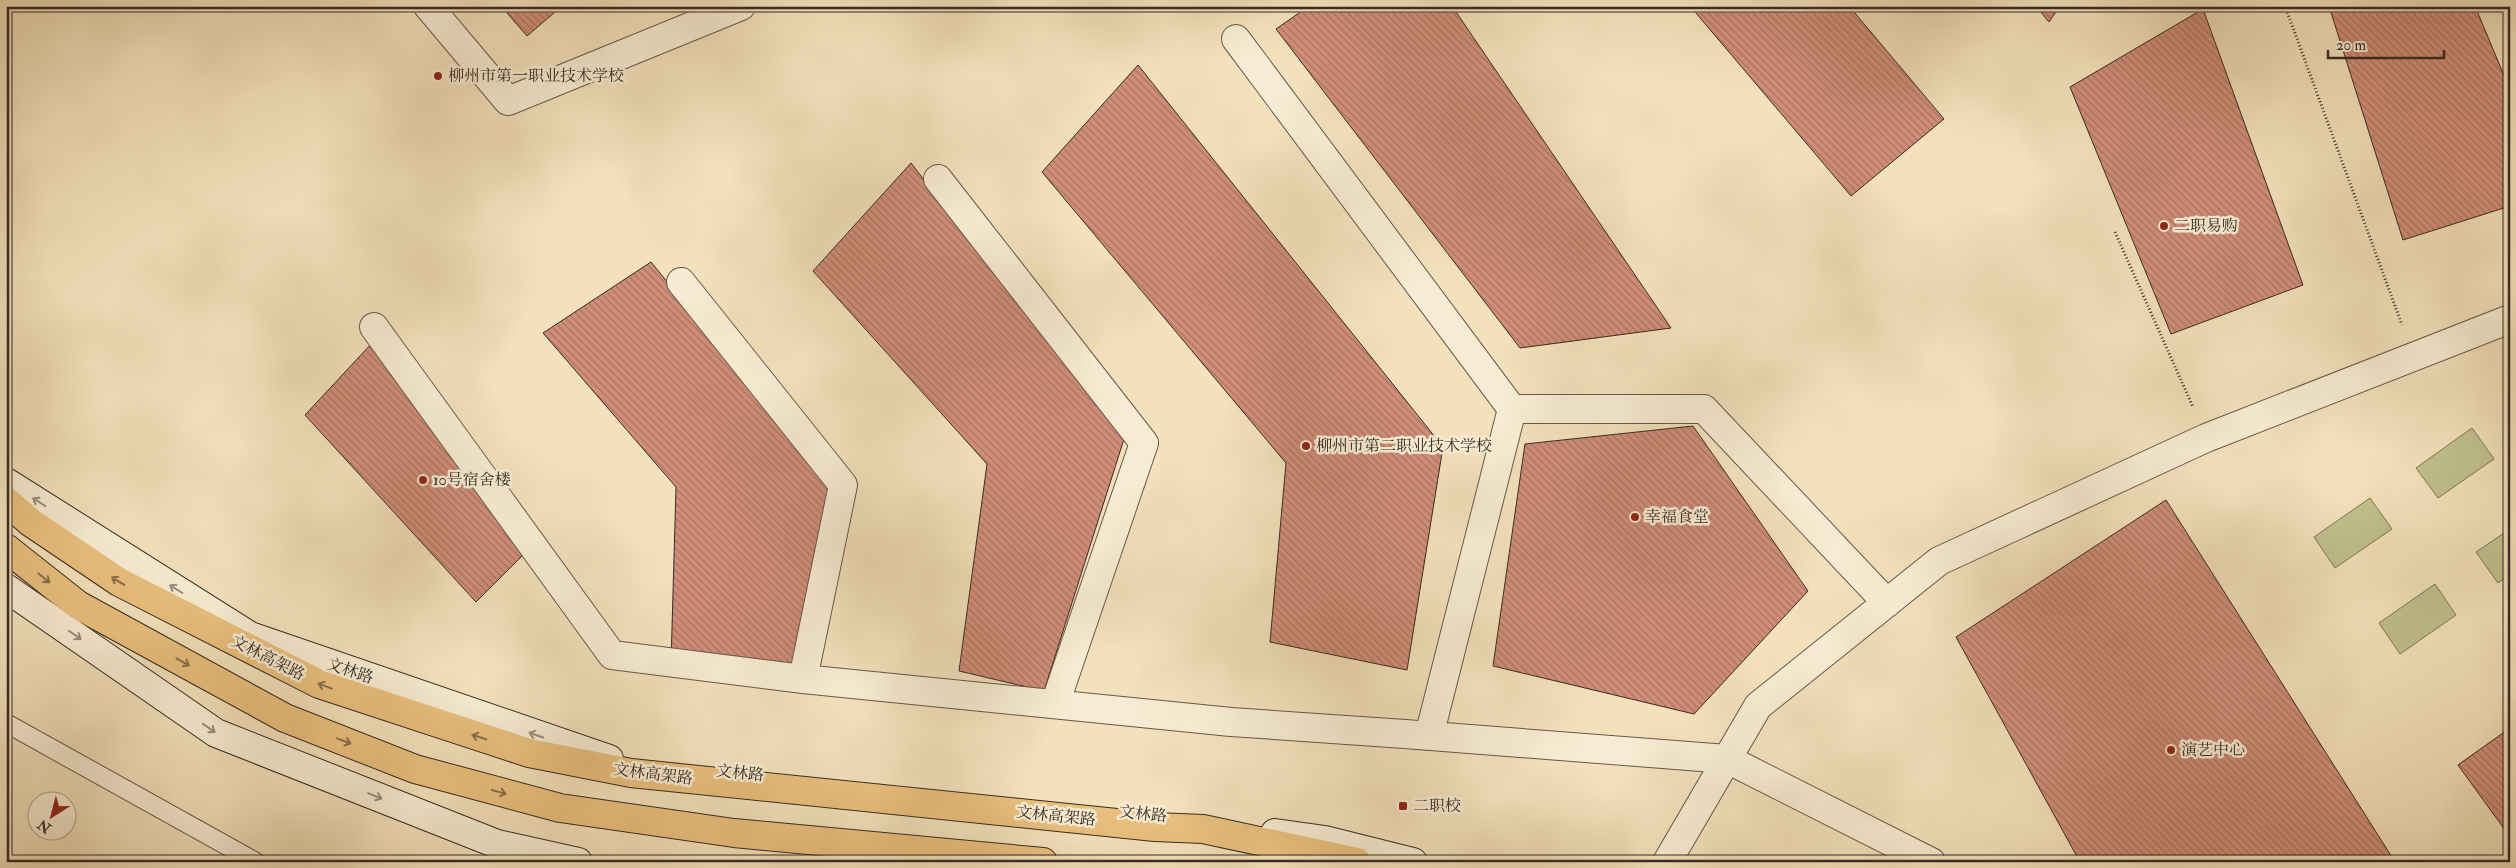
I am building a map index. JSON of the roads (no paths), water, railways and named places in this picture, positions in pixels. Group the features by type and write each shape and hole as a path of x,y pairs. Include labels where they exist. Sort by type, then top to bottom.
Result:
{"highway":[{"name":"文林高架路","path":"6,501 30,522 119,582 319,684 529,753 630,773 1155,827 1204,829 1357,862"},
{"path":"6,548 78,605 276,714 414,769 570,810 734,833 1043,862"}],"street":[{"path":"428,6 508,101 741,6"},
{"path":"1236,39 1512,409"},
{"path":"938,179 1144,443 1055,704"},
{"path":"680,282 843,484 804,679"},
{"path":"1667,862 1758,706 1939,561 2206,438 2510,319"},
{"path":"374,327 612,655 804,679 1231,722 1727,759 1931,862"},
{"path":"1512,409 1704,409 1887,602"},
{"path":"1429,736 1512,409"},
{"name":"文林路","path":"6,482 250,636 606,759 1165,816 1325,840 1413,862"},
{"path":"6,588 216,733 497,844 578,862"}],"lane":[{"path":"6,723 256,862"}],"place":[{"name":"柳州市第一职业技术学校","path":"438,76"},
{"name":"二职易购","path":"2164,226"},
{"name":"柳州市第二职业技术学校","path":"1306,446"},
{"name":"10号宿舍楼","path":"423,480"},
{"name":"幸福食堂","path":"1635,517"},
{"name":"演艺中心","path":"2171,750"},
{"name":"二职校","path":"1403,806"}]}
